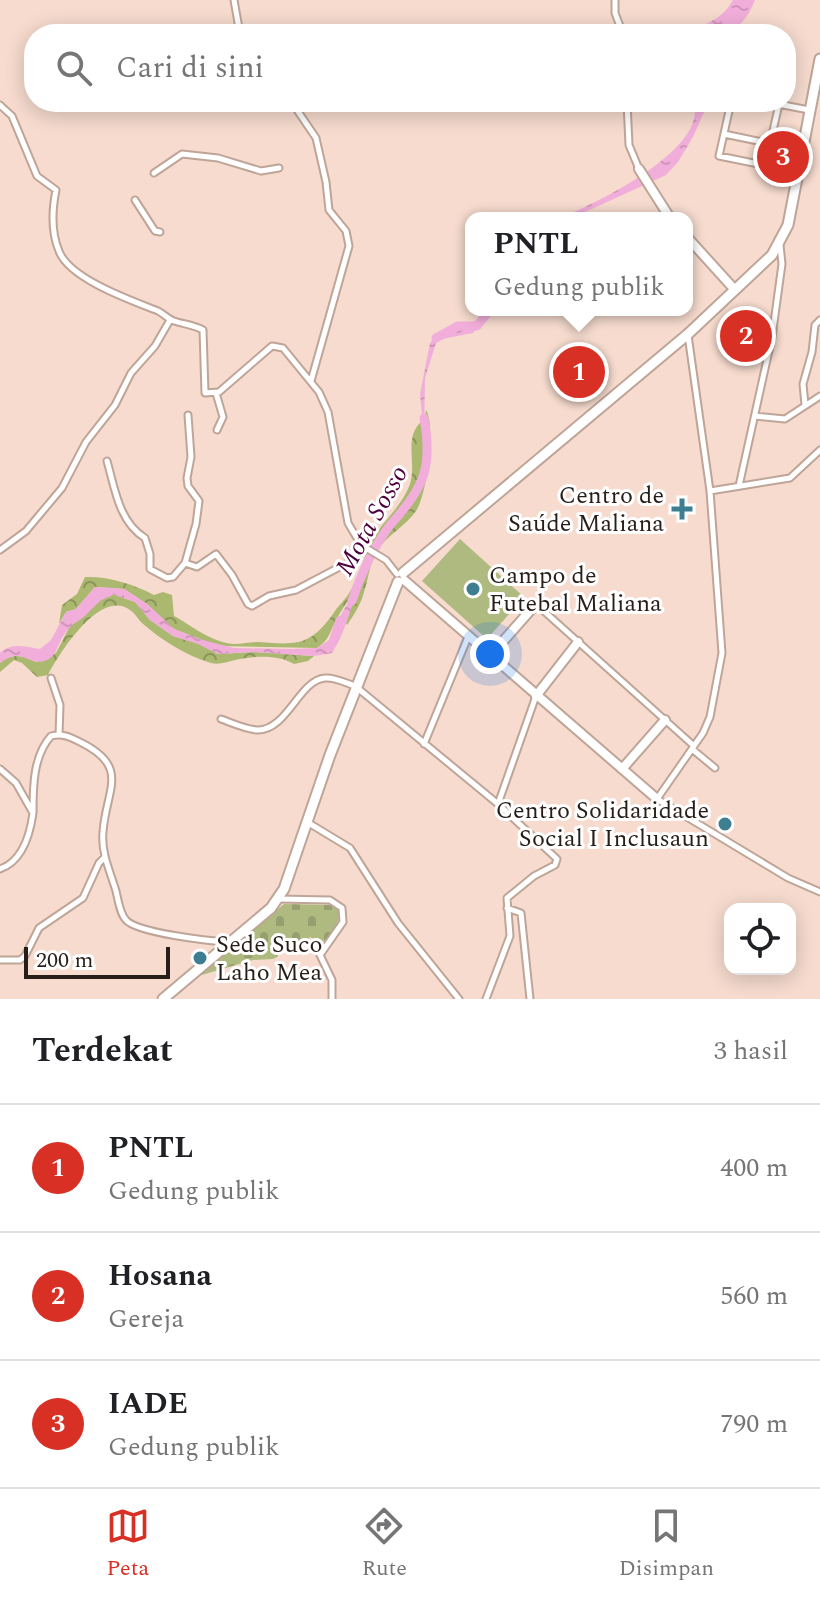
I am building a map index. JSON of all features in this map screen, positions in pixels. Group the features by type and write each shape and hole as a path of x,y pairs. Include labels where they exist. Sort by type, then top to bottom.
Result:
{"main road":[{"path":"163,999 231,943 278,899 284,889 355,686 401,577 688,334 780,245 788,225 820,59"}],"street":[{"path":"234,0 238,24"},
{"path":"615,0 619,24"},
{"path":"0,105 12,116 39,179 56,190 52,216 62,256 98,285 163,313 170,320 203,330 205,393 216,393 272,346 283,348 311,381 328,412 348,523 365,548 386,560 468,637 657,799 788,878 820,892"},
{"path":"796,107 809,110"},
{"path":"298,112 316,138 329,210 346,231 349,246 311,381"},
{"path":"627,112 629,145 639,169 666,212"},
{"path":"729,112 719,156 798,172"},
{"path":"770,144 777,112"},
{"path":"724,134 802,151"},
{"path":"154,173 182,154 218,158 261,171 279,168"},
{"path":"135,200 155,231 160,232"},
{"path":"693,244 735,290"},
{"path":"739,486 772,337 782,264 780,245"},
{"path":"0,550 26,531 62,488 86,442 115,405 131,373 155,346 170,320"},
{"path":"805,405 803,384 812,352 815,325 820,320"},
{"path":"657,799 693,748 710,717 722,653 710,491 688,334"},
{"path":"216,393 223,417 217,430"},
{"path":"755,416 785,419 820,396"},
{"path":"107,461 126,521 145,538 150,569 167,578 173,577 185,563 199,501 188,486 191,457 188,415"},
{"path":"710,491 790,478 820,450"},
{"path":"185,563 197,567 216,554 252,606 278,593 296,590 349,562 365,548"},
{"path":"490,656 536,604 715,768"},
{"path":"424,744 468,637"},
{"path":"498,804 536,696 578,642"},
{"path":"51,678 60,705 59,735"},
{"path":"221,719 257,730 265,729 277,722 317,680 330,678 355,686 498,804 557,859 555,865 509,895 508,944 486,999"},
{"path":"622,769 665,720"},
{"path":"0,869 12,864 26,841 33,813 38,761 51,736 59,735 99,752 108,763 112,786 103,833 104,858 128,922 199,940 231,943"},
{"path":"0,769 16,783 33,813"},
{"path":"307,822 350,848 398,923 459,999"},
{"path":"0,960 20,960 25,956 39,928 83,898 104,858"},
{"path":"278,899 330,900 342,908 343,922 320,955 332,980 332,999"},
{"path":"507,908 521,913 530,999"}],"green space":[{"path":"426,410 430,445 420,503 412,516 377,551 361,601 347,625 345,621 356,589 326,639 317,648 218,646 174,629 147,604 124,589 95,587 76,609 66,612 59,624 62,605 77,594 85,577 93,577 138,587 154,595 163,592 172,595 174,616 219,641 235,644 293,643 309,638 325,625 348,595 373,539 406,492 412,476 413,435 422,421 423,431"},
{"name":"Campo de Futebal Maliana","path":"460,539 524,597 487,639 422,581"},
{"path":"112,594 135,602 150,620 173,636 198,643 218,654 253,652 314,656 308,661 294,664 265,657 211,663 175,647 149,629 132,611 118,606 106,608 82,626 48,675 37,677 14,660 0,672 0,663 13,656 36,662 56,653 72,622 82,616 96,596"},
{"path":"284,904 335,905 341,910 333,930 318,946 310,937 303,945 281,948 273,959 253,960 198,976"}],"water":[{"path":"733,0 755,0 740,24 705,24 728,8"},
{"path":"694,112 704,112 678,162 666,175 585,212 572,212 646,173 684,138 694,120"},
{"path":"481,316 488,316 473,333 437,340 425,378 424,435 420,394 430,343 440,332 473,323"},
{"path":"95,587 124,589 147,604 174,629 234,648 317,648 329,640 336,618 341,615 356,588 357,592 332,653 314,656 253,652 218,654 173,636 150,620 135,602 112,594 96,596 82,617 66,632 50,658 41,662 15,656 0,663 0,653 9,647 40,649 51,640 66,612 76,609"}],"waterway":[{"name":"Mota Sosso","path":"436,338 458,326 477,326 485,316"},
{"name":"Mota Sosso","path":"352,601 373,551 411,499 423,476 427,450 424,418"},
{"name":"Mota Sosso","path":"75,618 99,596 109,592"}],"place":[{"name":"IADE","path":"783,157"},
{"name":"Hosana","path":"746,336"},
{"name":"PNTL","path":"579,372"},
{"name":"Centro de Saúde Maliana","path":"682,509"},
{"name":"Campo de Futebal Maliana","path":"473,589"},
{"name":"Centro Solidaridade Social I Inclusaun","path":"725,824"},
{"name":"Sede Suco Laho Mea","path":"200,958"}]}
